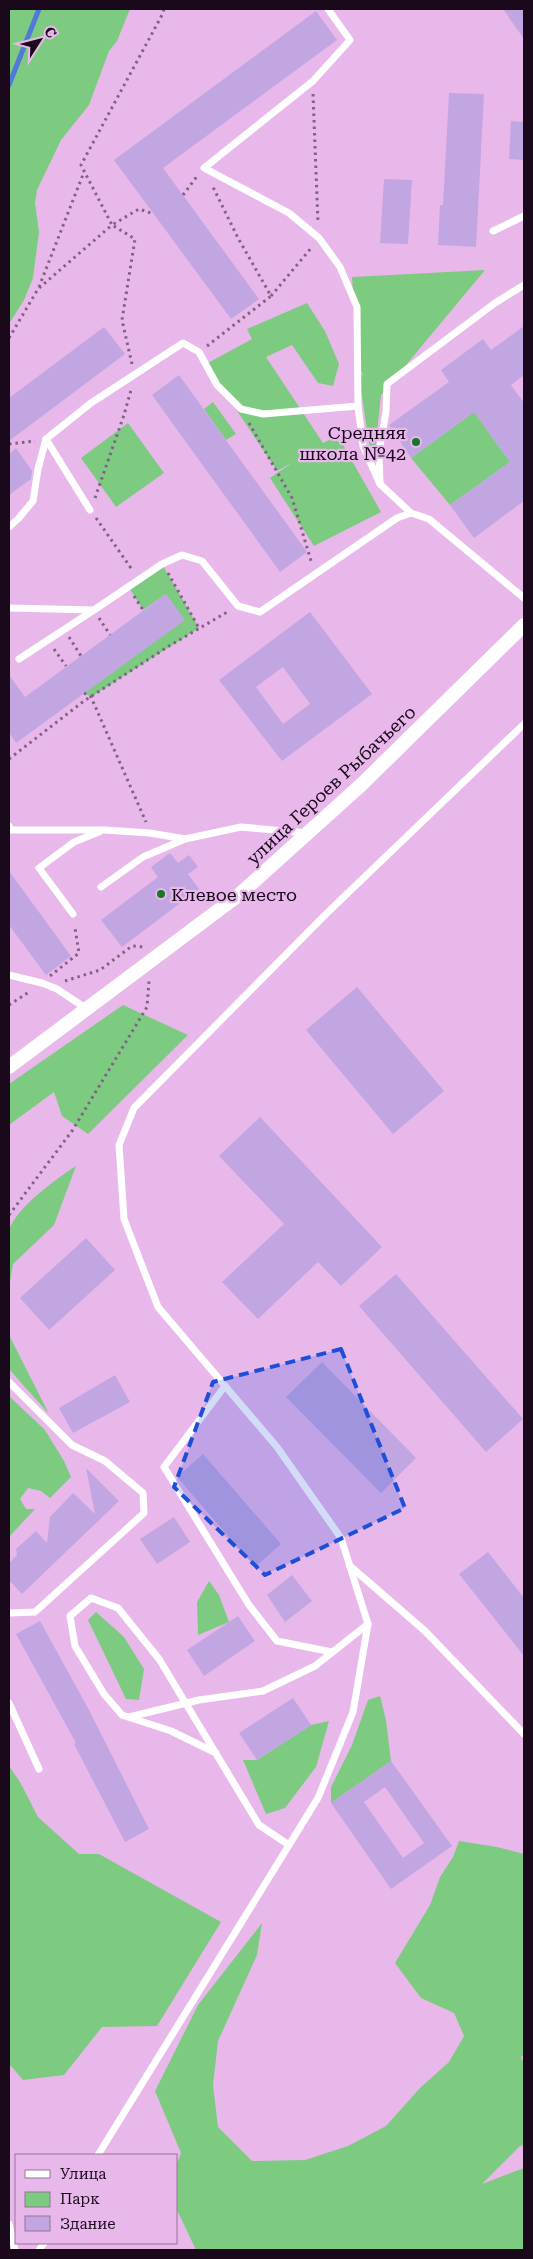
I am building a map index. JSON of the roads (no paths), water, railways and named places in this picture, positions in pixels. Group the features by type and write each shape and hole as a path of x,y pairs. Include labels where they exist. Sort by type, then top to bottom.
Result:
{"street":[{"name":"улица Героев Рыбачьего","path":"9,1067 240,894 452,698 524,625"}],"lane":[{"path":"328,9 350,40 313,81 204,168 289,214 319,238 340,267 357,307 358,406 363,446 380,484 411,514 430,519 524,598"},
{"path":"493,231 524,216"},
{"path":"380,484 379,452 387,384 495,303 524,285"},
{"path":"9,526 18,519 33,501 38,469 46,439 91,403 182,343 199,352 217,385 241,409 263,414 358,406"},
{"path":"46,439 90,510"},
{"path":"19,659 162,564 182,555 202,561 238,606 260,612 397,518 411,514"},
{"path":"9,608 94,610"},
{"path":"99,2154 318,1798 353,1712 368,1624 340,1538 277,1446 158,1307 124,1219 119,1145 134,1108 326,914 524,724"},
{"path":"9,826 11,830 104,830 150,833 185,839"},
{"path":"101,887 143,856 185,839 242,827 308,833"},
{"path":"73,914 39,868 74,842 104,830"},
{"path":"9,975 42,983 56,989 88,1009"},
{"path":"9,1382 72,1445 104,1461 143,1493 144,1513 35,1612 9,1613"},
{"path":"225,1386 164,1467 248,1605 277,1641 332,1652"},
{"path":"349,1566 425,1631 524,1734"},
{"path":"216,1753 170,1731 122,1715 104,1694 75,1646 70,1616 91,1598 118,1608 159,1659 186,1703 216,1753 259,1825 289,1845"},
{"path":"129,1717 186,1703 263,1691 315,1666 368,1624"},
{"path":"9,1703 39,1769"},
{"path":"9,2224 15,2250"}],"waterway":[{"path":"9,85 39,9"}],"place":[{"name":"Средняя школа №42","path":"416,442"},
{"name":"Клевое место","path":"161,894"}]}
